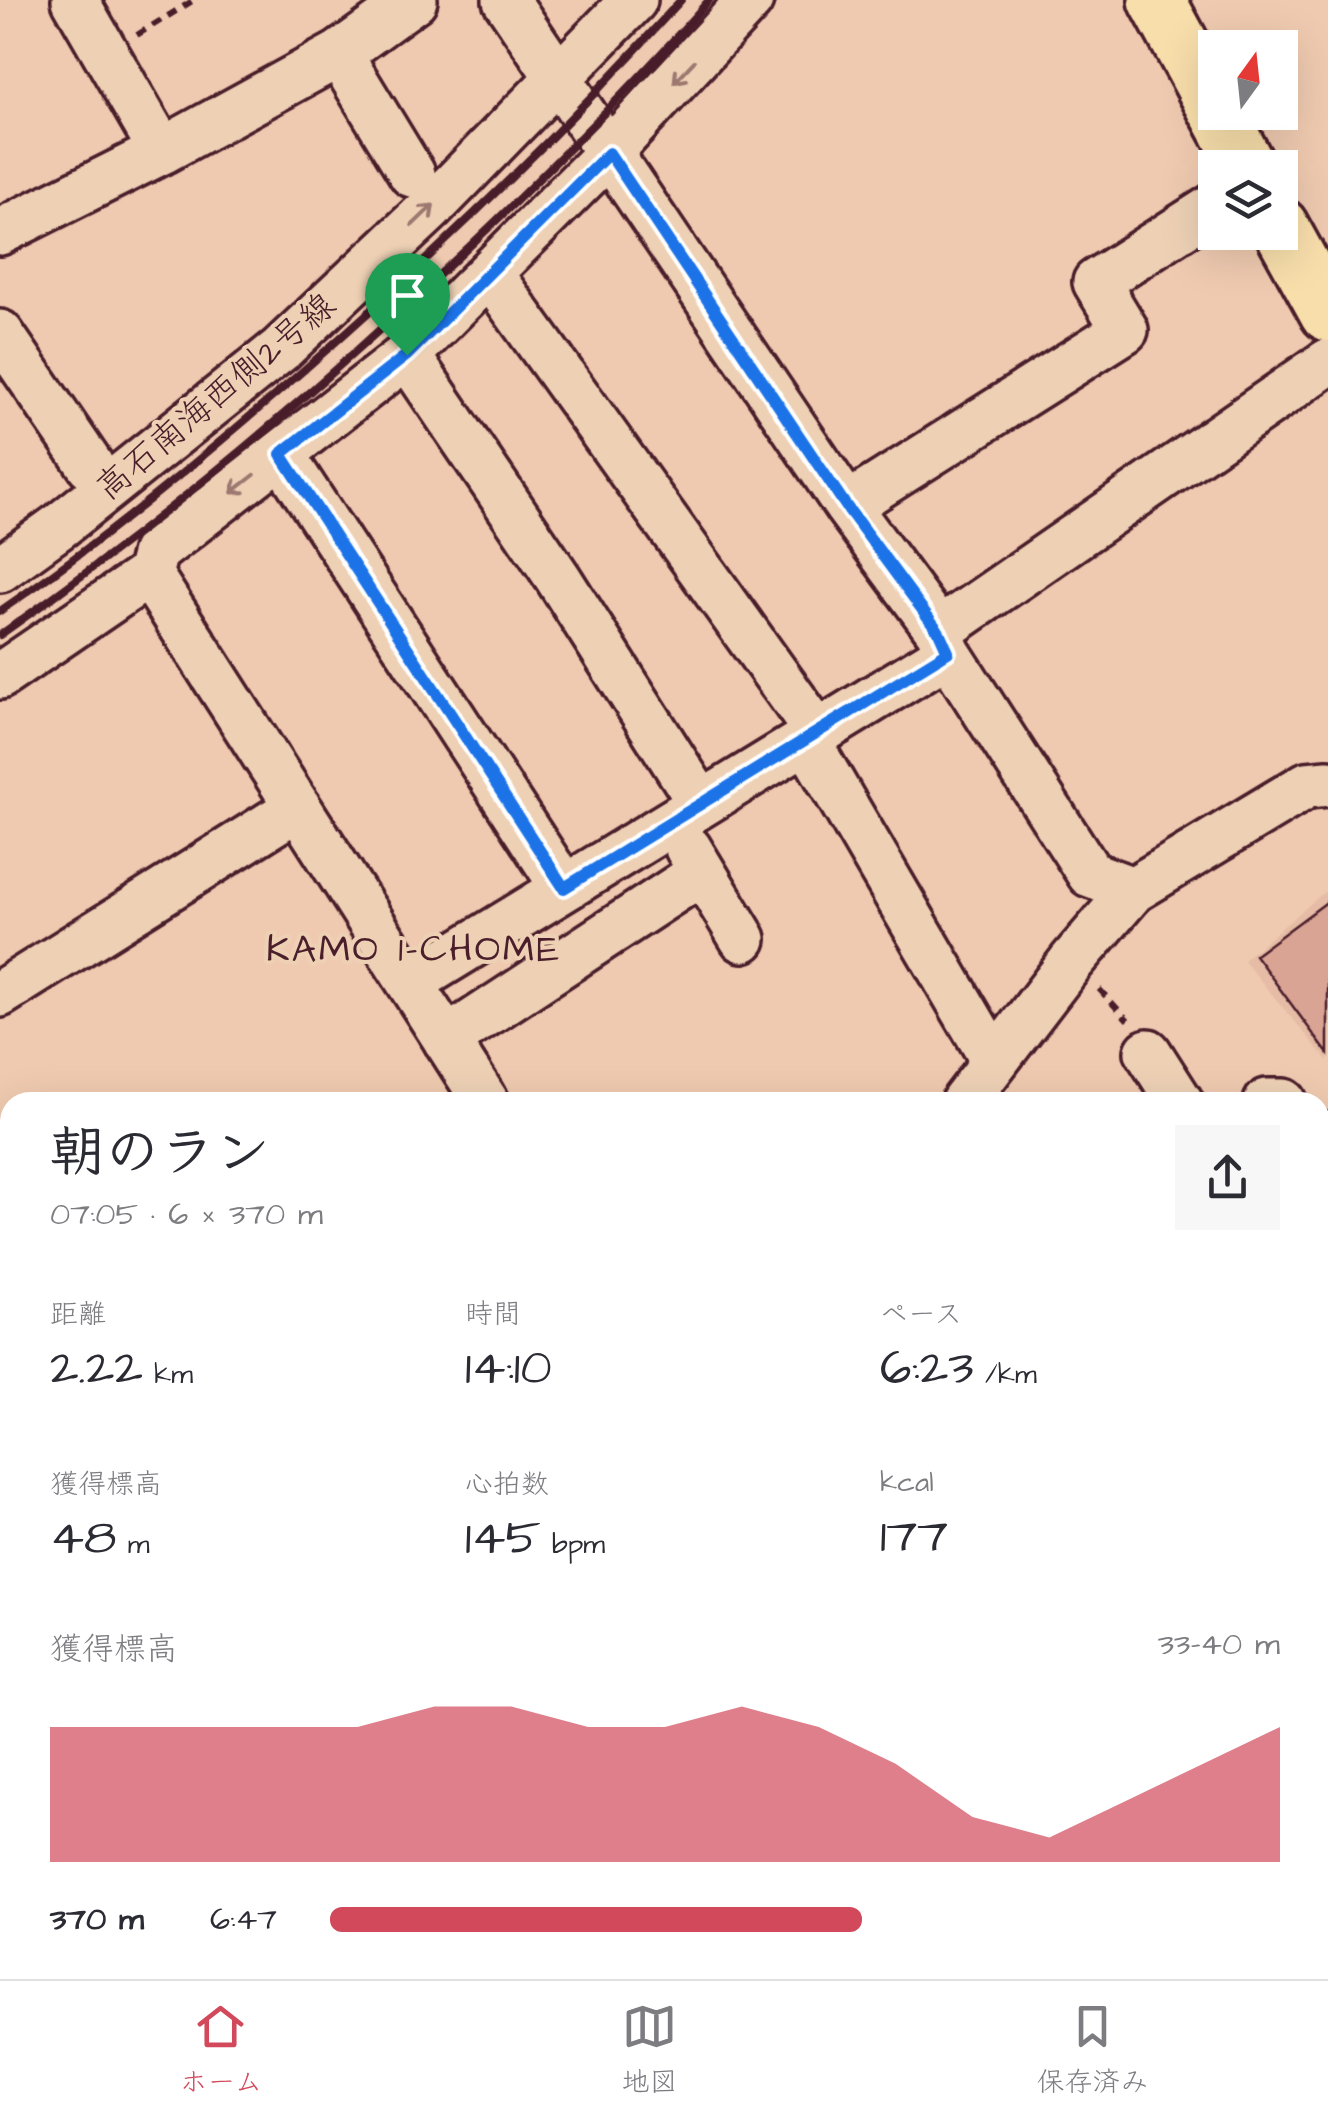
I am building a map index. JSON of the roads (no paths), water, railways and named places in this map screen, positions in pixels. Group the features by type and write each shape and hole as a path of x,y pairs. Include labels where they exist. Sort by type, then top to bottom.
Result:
{"main road":[{"path":"1157,0 1198,75"},
{"path":"1293,250 1328,313"}],"street":[{"path":"75,0 162,151"},
{"path":"0,232 162,151 339,54 414,0"},
{"path":"506,0 846,506 944,642 1090,874 1133,890"},
{"name":"高石南海西側2号線","path":"0,569 281,349 431,208 634,0"},
{"path":"0,676 149,574 155,552 407,355 609,153 750,0"},
{"path":"339,54 412,174"},
{"path":"846,506 1124,330 1096,282 1198,217"},
{"path":"489,273 811,736 993,1060"},
{"path":"0,333 90,464"},
{"path":"407,355 558,578 686,812 702,872 743,939"},
{"path":"410,983 811,736 1328,362"},
{"path":"281,454 564,888"},
{"path":"149,574 480,1092"},
{"path":"971,1092 1072,961 1133,890 1307,785 1328,783"},
{"path":"0,994 298,808"},
{"path":"446,1040 702,872"},
{"path":"1148,1052 1174,1092"}],"railway":[{"path":"0,611 152,498 347,331 542,147 681,0"},
{"path":"0,635 195,488 381,329 580,138 709,0"}],"district":[{"name":"KAMO 1-CHOME","path":"414,950"}]}
